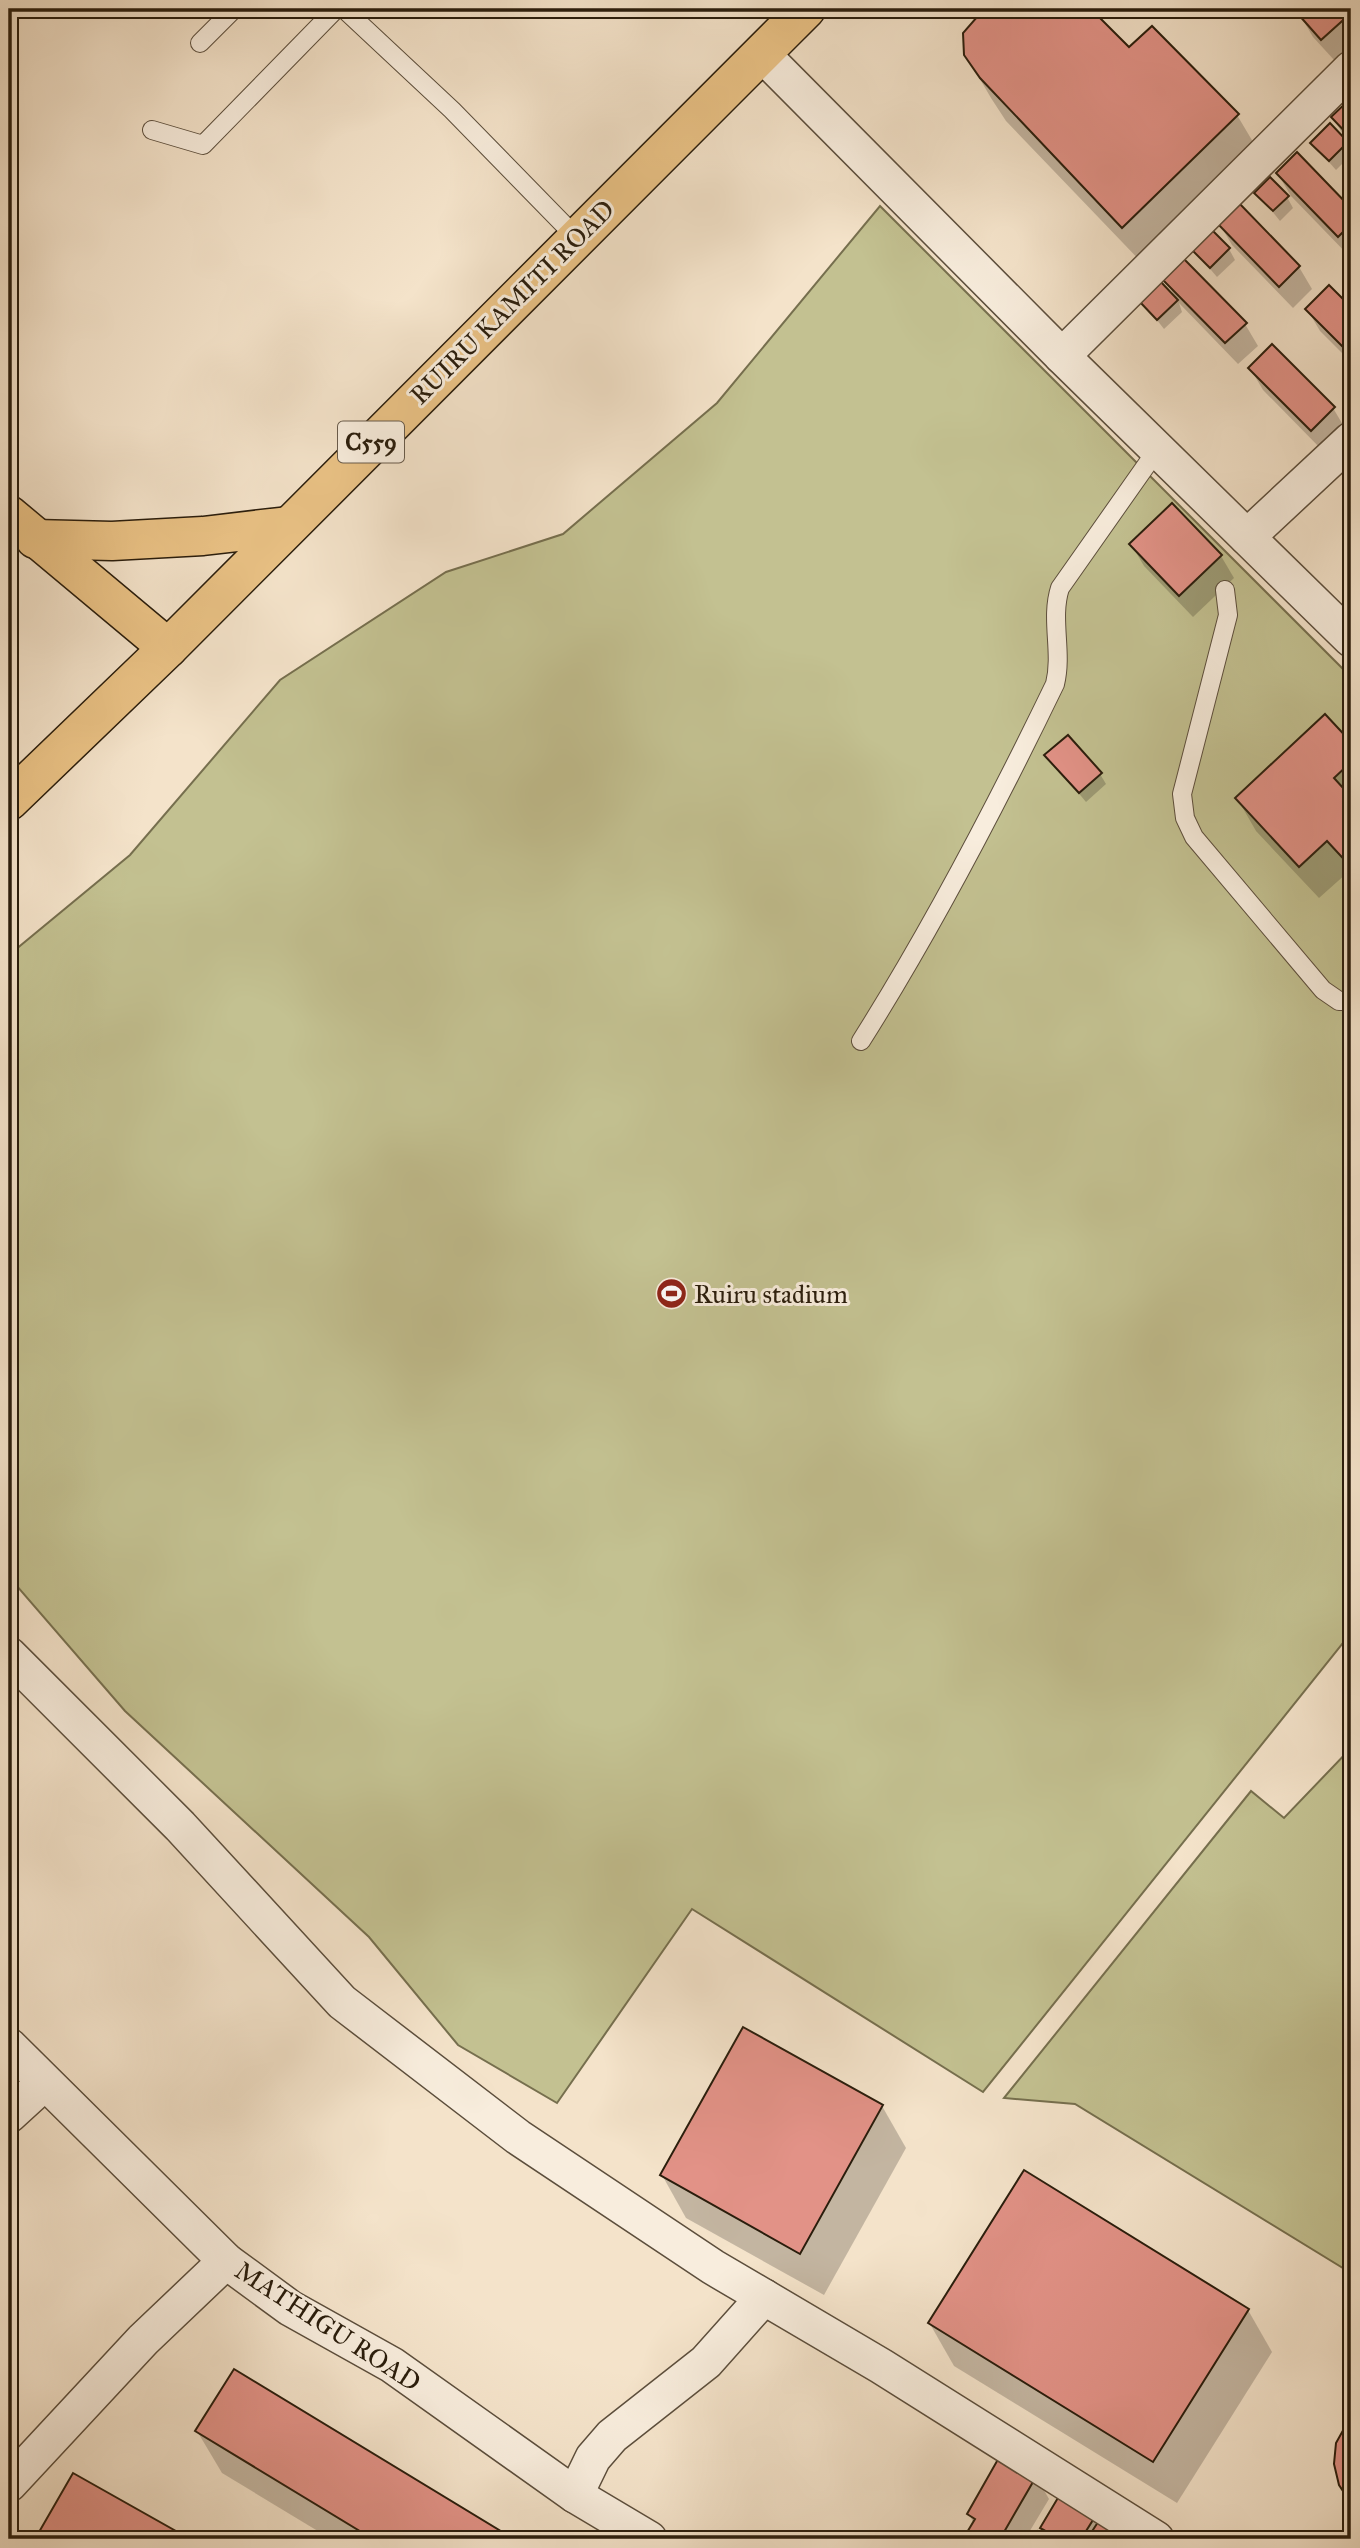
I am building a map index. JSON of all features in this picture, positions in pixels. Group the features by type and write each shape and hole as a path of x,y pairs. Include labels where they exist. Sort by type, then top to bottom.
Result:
{"main road":[{"name":"RUIRU KAMITI ROAD","path":"9,801 168,648 806,9"},
{"path":"22,527 112,541 203,536 288,526"},
{"path":"22,527 168,648"}],"street":[{"path":"761,53 1062,356 1351,639"},
{"path":"1062,356 1351,69"},
{"path":"1247,537 1351,440"},
{"path":"9,1655 180,1826 342,2002 518,2137 713,2267 1156,2539"},
{"name":"MATHIGU ROAD","path":"9,2046 226,2261 290,2308 392,2365 575,2495 649,2539"},
{"path":"9,2115 44,2083"},
{"path":"9,2484 143,2340 226,2261"},
{"path":"575,2495 593,2458 612,2436 706,2362 764,2297"}],"lane":[{"path":"200,43 234,9"},
{"path":"152,130 204,145 336,9"},
{"path":"344,9 452,110 576,237"},
{"path":"861,1041 912,959 1055,684 1059,665 1056,601 1060,588 1157,450"},
{"path":"1225,590 1228,615 1182,794 1185,818 1194,838 1323,990 1339,1001 1351,1001"}],"shaded area":[{"path":"880,206 1351,677 1351,1633 983,2092 692,1909 557,2103 458,2045 369,1937 125,1711 9,1577 9,955 130,855 280,680 446,572 563,534 717,403"},
{"path":"1351,1748 1351,2273 1075,2104 1004,2098 1251,1791 1284,1818"}],"building":[{"path":"984,9 1091,9 1129,47 1152,26 1239,114 1122,228 980,78 964,55 963,33"},
{"path":"1304,9 1351,9 1351,13 1321,40 1298,14"},
{"path":"1351,98 1351,138 1331,117"},
{"path":"1330,123 1348,142 1329,161 1310,143"},
{"path":"1297,152 1351,208 1351,224 1338,237 1276,173"},
{"path":"1270,177 1289,196 1273,211 1254,193"},
{"path":"1238,202 1300,266 1279,287 1217,223"},
{"path":"1212,230 1230,248 1210,268 1192,250"},
{"path":"1184,259 1247,323 1225,343 1163,280"},
{"path":"1160,281 1178,300 1157,320 1139,301"},
{"path":"1329,285 1351,307 1351,355 1305,309"},
{"path":"1272,344 1335,407 1311,431 1248,368"},
{"path":"1172,503 1222,555 1179,596 1129,544"},
{"path":"1325,714 1351,742 1351,762 1334,778 1344,789 1351,782 1351,867 1327,841 1299,867 1235,798"},
{"path":"1068,735 1102,773 1079,793 1044,755"},
{"path":"743,2027 883,2105 800,2254 660,2175"},
{"path":"1024,2170 1249,2309 1153,2462 928,2323"},
{"path":"234,2369 514,2539 373,2539 195,2431"},
{"path":"1351,2416 1351,2503 1339,2485 1334,2464 1336,2443"},
{"path":"1001,2454 1037,2475 1000,2539 963,2539 975,2519 967,2514"},
{"path":"73,2473 190,2539 35,2539"},
{"path":"1062,2491 1098,2512 1081,2539 1060,2539 1040,2528"},
{"path":"1102,2516 1139,2539 1087,2539"},
{"path":"1038,2531 1052,2539 1033,2539"}],"place":[{"name":"Ruiru stadium","path":"671,1294"}]}
